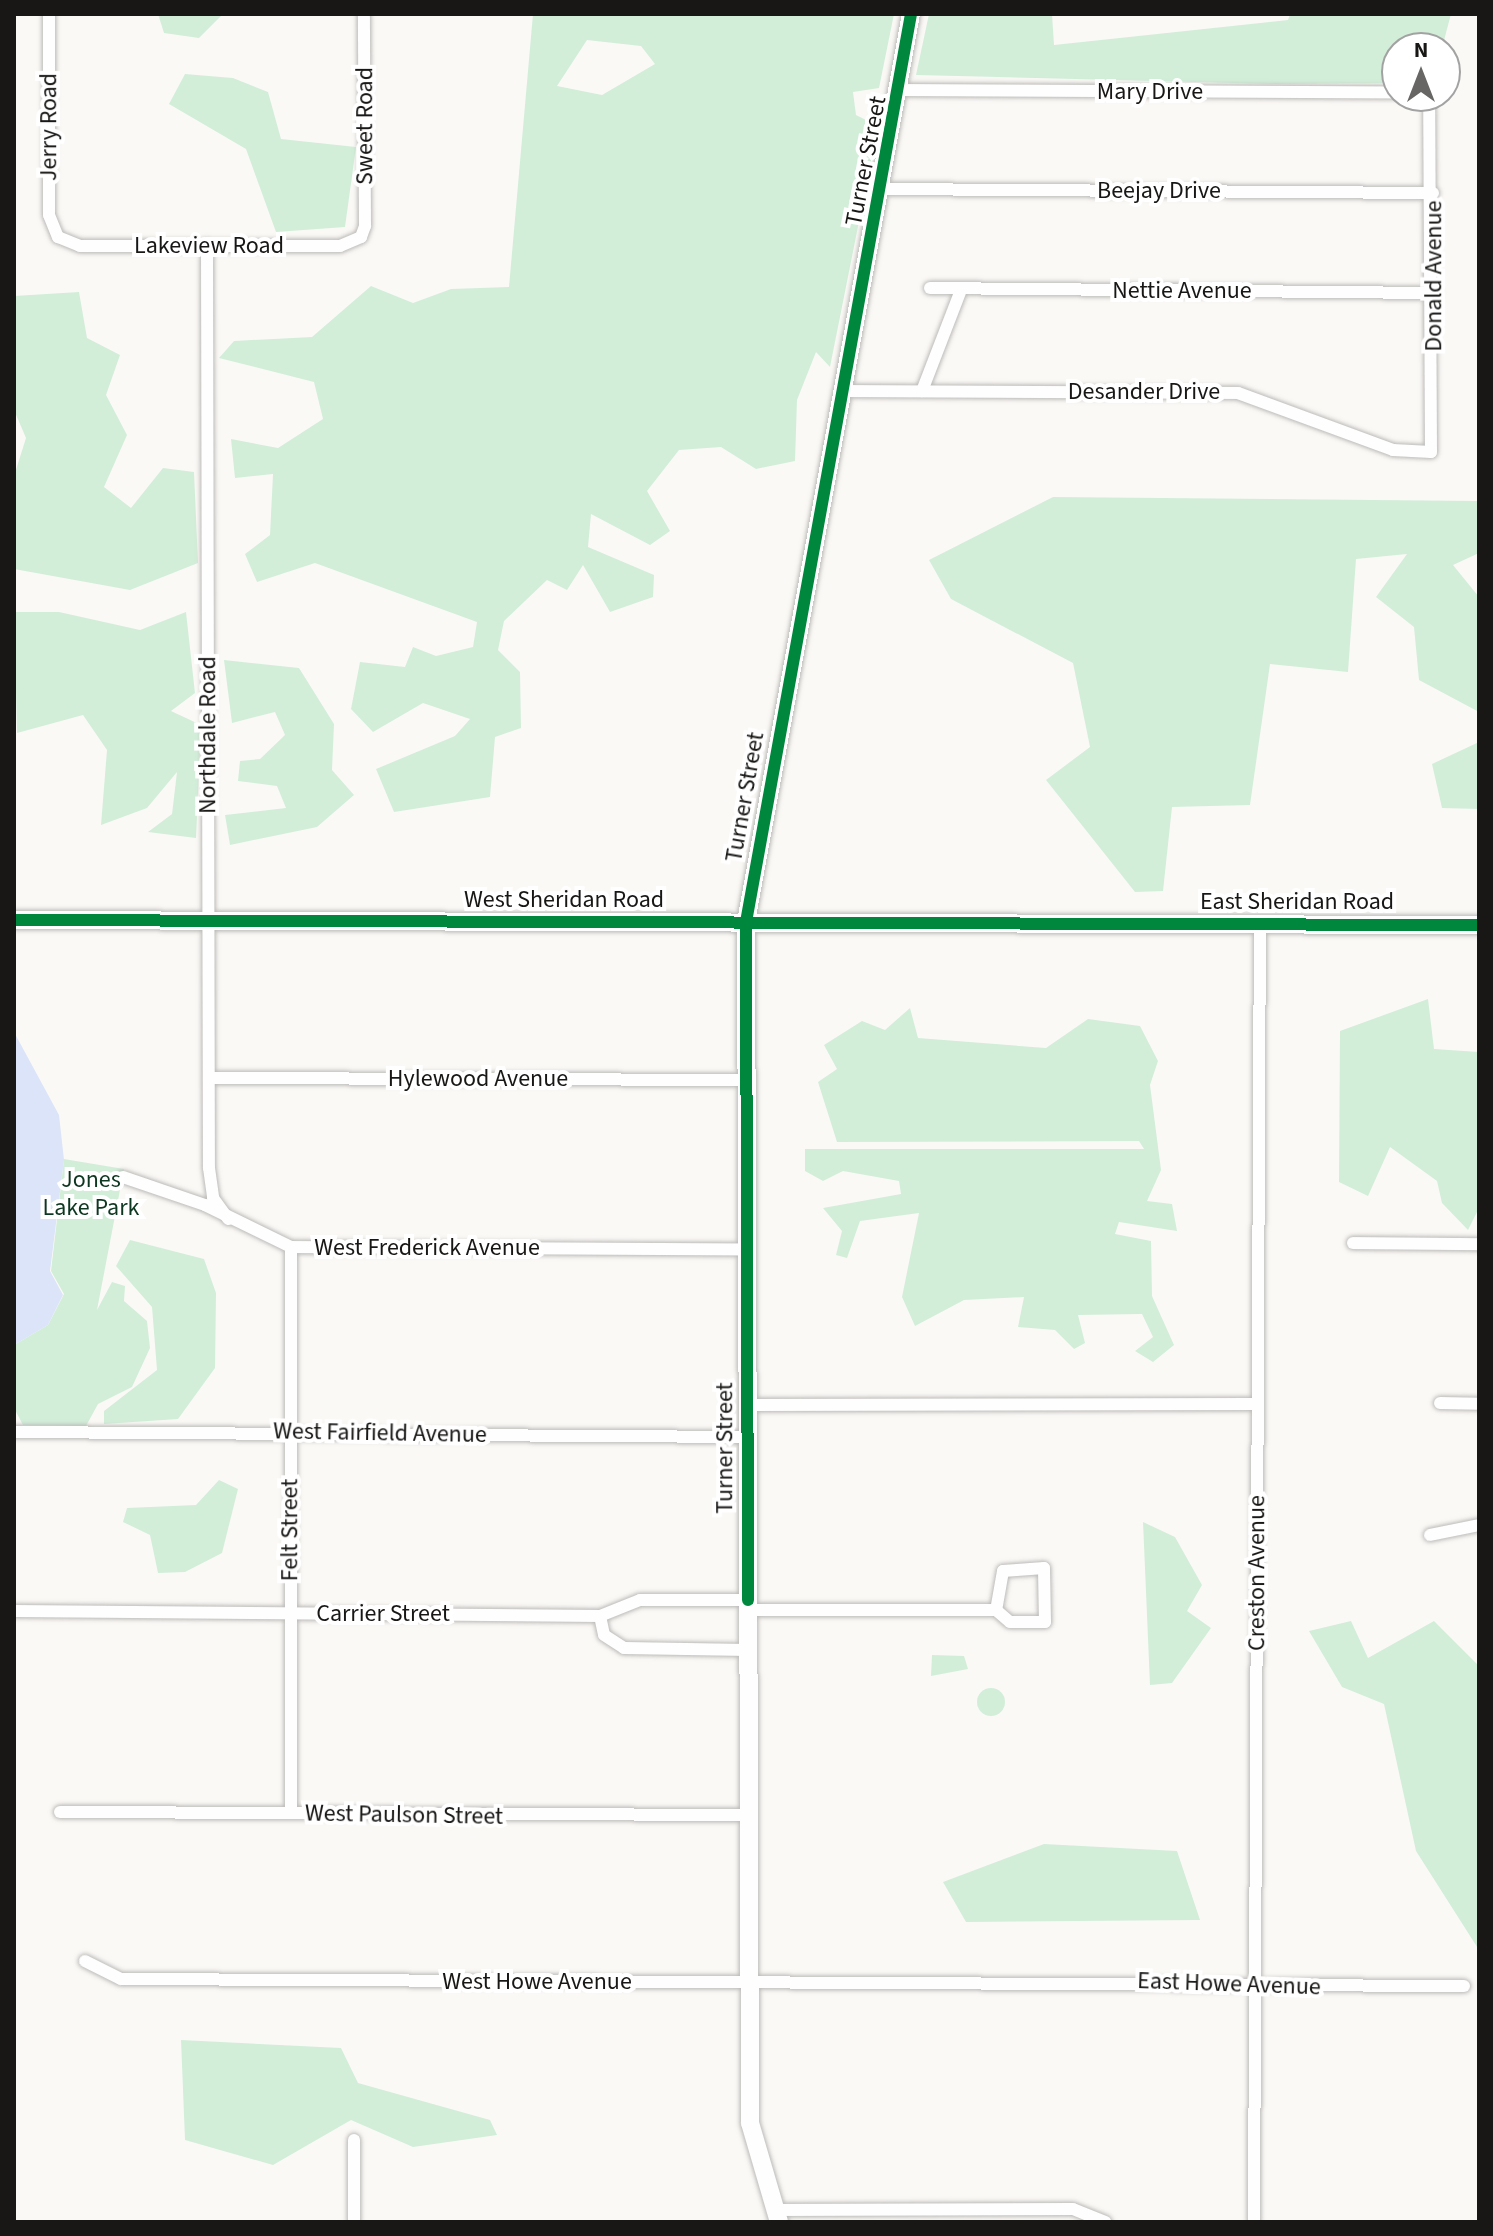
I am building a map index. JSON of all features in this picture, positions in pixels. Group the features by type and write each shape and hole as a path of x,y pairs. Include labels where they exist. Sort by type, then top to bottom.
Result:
{"street":[{"name":"Jerry Road","path":"49,14 49,215 58,237"},
{"name":"Sweet Road","path":"361,237 364,14"},
{"name":"Turner Street","path":"776,2216 750,2138 746,922 902,90 911,14"},
{"name":"Mary Drive","path":"902,90 1381,93"},
{"name":"Donald Avenue","path":"1431,112 1434,293 1431,452"},
{"name":"Beejay Drive","path":"884,189 1433,193"},
{"name":"Lakeview Road","path":"58,237 80,246 340,246 361,237"},
{"name":"Northdale Road","path":"207,245 210,1183 228,1219"},
{"name":"Nettie Avenue","path":"930,288 1434,293"},
{"path":"922,391 961,290"},
{"name":"Desander Drive","path":"845,391 1238,393 1393,450 1431,452"},
{"name":"West Sheridan Road","path":"14,920 1114,923"},
{"name":"East Sheridan Road","path":"1114,923 1479,925"},
{"name":"Creston Avenue","path":"1254,2222 1260,924"},
{"name":"Hylewood Avenue","path":"210,1078 746,1080"},
{"name":"West Frederick Avenue","path":"123,1177 291,1247 746,1249"},
{"path":"1353,1243 1479,1244"},
{"name":"Felt Street","path":"291,1247 291,1813"},
{"path":"1440,1403 1479,1404"},
{"path":"747,1405 1258,1404"},
{"name":"West Fairfield Avenue","path":"14,1432 747,1437"},
{"path":"1430,1535 1479,1525"},
{"name":"Carrier Street","path":"14,1611 600,1616 640,1600 996,1610 1010,1622 1045,1622 1044,1568 1003,1571 996,1610"},
{"path":"600,1616 604,1635 624,1648 748,1650"},
{"name":"West Paulson Street","path":"60,1812 748,1815"},
{"name":"West Howe Avenue","path":"85,1961 121,1979 994,1981"},
{"name":"East Howe Avenue","path":"994,1981 1254,1987 1464,1986"},
{"path":"354,2140 354,2222"},
{"path":"776,2216 1073,2209 1105,2222"}],"green space":[{"path":"158,14 223,14 199,38 164,33"},
{"path":"533,14 894,14 879,88 853,92 856,115 878,126 830,367 816,352 797,400 795,461 756,469 721,447 679,450 647,491 670,531 650,545 591,514 588,547 654,575 653,597 610,612 583,565 567,590 547,580 504,621 498,650 520,672 521,728 495,737 490,797 394,812 376,769 455,736 470,719 423,703 373,732 351,709 360,662 405,667 413,647 436,656 473,647 477,622 315,563 257,582 245,554 270,535 273,474 235,478 231,439 278,448 323,419 314,382 219,358 234,341 312,337 371,286 413,303 451,289 509,287","holes":["587,40 641,46 655,64 602,95 557,86"]},
{"path":"929,14 1052,14 1054,45 1288,20 1290,14 1451,14 1446,32 1381,32 1381,83 1275,84 916,75"},
{"path":"185,74 233,78 268,92 281,139 356,147 345,227 276,232 246,149 169,104"},
{"path":"79,292 87,338 120,355 106,395 127,435 104,487 131,508 163,468 194,472 198,563 130,590 14,569 14,476 26,438 14,410 14,296"},
{"path":"1053,497 1479,501 1479,553 1453,565 1479,597 1479,712 1419,680 1414,627 1376,597 1407,554 1356,559 1348,672 1270,664 1250,805 1172,807 1163,891 1135,892 1046,780 1090,747 1073,663 951,599 929,560"},
{"path":"14,612 59,612 140,630 186,612 195,693 171,711 201,725 196,838 148,832 172,814 177,772 147,808 101,825 107,750 83,715 17,733"},
{"path":"224,660 299,668 334,724 332,770 354,795 317,827 230,845 225,815 286,808 277,786 238,781 240,761 260,759 285,735 275,712 232,723"},
{"path":"1479,742 1479,809 1442,808 1432,764"},
{"path":"1428,999 1434,1049 1479,1052 1479,1208 1468,1230 1442,1203 1437,1181 1390,1147 1368,1196 1339,1182 1340,1031"},
{"path":"910,1008 918,1038 1046,1048 1088,1019 1140,1026 1158,1061 1150,1085 1161,1170 1147,1201 1172,1204 1177,1231 1119,1222 1115,1234 1151,1241 1152,1296 1174,1345 1153,1362 1135,1351 1153,1337 1142,1314 1078,1315 1085,1343 1074,1349 1055,1330 1018,1327 1024,1297 964,1300 915,1326 902,1297 919,1213 860,1221 847,1258 836,1255 842,1231 823,1208 901,1194 899,1181 843,1171 823,1181 805,1171 805,1149 1144,1149 1139,1141 837,1142 818,1082 837,1069 824,1045 862,1021 885,1030"},
{"name":"Jones Lake Park","path":"64,1159 124,1169 97,1310 112,1282 125,1286 124,1301 147,1321 150,1348 132,1387 98,1404 86,1426 23,1425 14,1408 14,1345 48,1325 64,1294 51,1271"},
{"path":"130,1240 204,1259 216,1293 215,1368 178,1419 104,1424 104,1411 157,1370 152,1307 116,1266"},
{"path":"219,1480 238,1489 222,1553 185,1572 158,1573 150,1535 123,1522 127,1508 196,1505"},
{"path":"1143,1522 1175,1537 1202,1585 1187,1611 1211,1628 1172,1683 1150,1685"},
{"path":"1351,1621 1368,1658 1434,1621 1479,1666 1479,1950 1416,1851 1384,1704 1342,1687 1309,1631"},
{"path":"932,1655 964,1656 968,1669 931,1676"},
{"path":"991,1688 1001,1692 1005,1702 1001,1712 991,1716 981,1712 977,1702 981,1692"},
{"path":"1044,1844 1177,1851 1200,1920 966,1922 943,1882"},
{"path":"181,2040 341,2048 358,2083 490,2120 497,2135 413,2147 351,2120 273,2165 185,2140"}],"water":[{"path":"14,1032 59,1115 64,1160 50,1271 63,1295 48,1325 14,1345"}],"cycle path":[{"path":"748,1600 746,922 911,14"},
{"path":"14,920 1479,925"}]}
